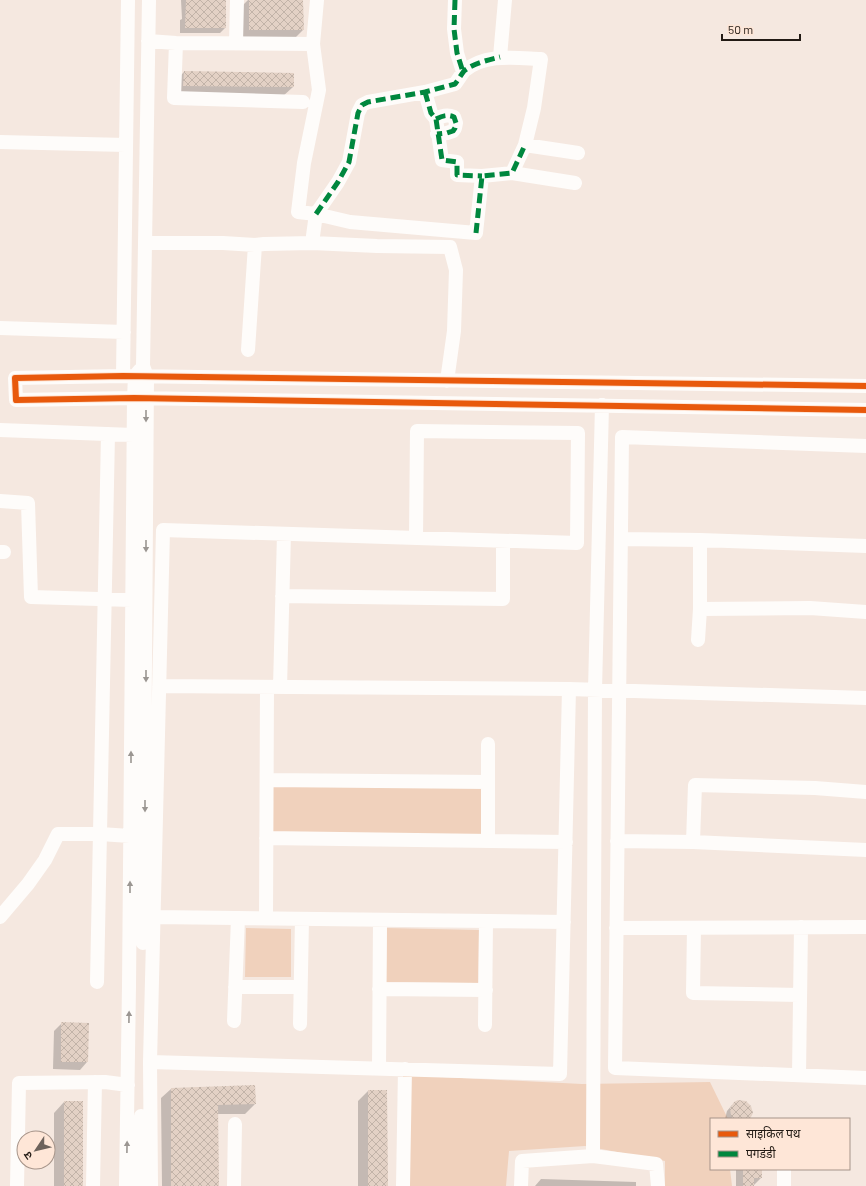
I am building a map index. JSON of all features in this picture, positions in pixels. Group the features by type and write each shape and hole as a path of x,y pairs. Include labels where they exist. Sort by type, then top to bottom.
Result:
{"street":[{"path":"128,0 124,332 137,374 140,398 143,977 140,1186"},
{"path":"137,374 145,242 149,0"},
{"path":"236,43 238,0"},
{"path":"317,0 313,44 319,90 304,163 298,212 316,214 350,222 476,233 482,176"},
{"path":"455,0 454,29 457,53 464,72"},
{"path":"500,57 505,0"},
{"path":"148,41 176,43 313,44"},
{"path":"176,43 174,98 303,102"},
{"path":"312,243 316,214 338,182 349,162 358,113 362,105 368,102 425,92 455,84 464,72 472,66 500,57 541,59 534,108 525,145 512,173"},
{"path":"425,92 431,113 436,119 442,160 457,162 458,175 482,176 512,173 575,183"},
{"path":"436,119 445,115 450,115 454,117 456,123 456,128 453,131 437,134"},
{"path":"0,142 126,145"},
{"path":"525,145 578,153"},
{"path":"145,242 255,245 312,243 450,247 455,242 458,231"},
{"path":"248,350 255,245"},
{"path":"446,381 454,331 456,270 450,247"},
{"path":"0,328 124,332"},
{"path":"866,386 446,381 137,374 15,378 16,400 140,398 866,410"},
{"path":"126,1186 133,435 140,398"},
{"path":"593,1156 595,690 602,405"},
{"path":"0,430 133,435"},
{"path":"151,1186 150,1062 163,530 503,541 577,543 578,433 417,431 416,538"},
{"path":"97,982 108,434"},
{"path":"866,446 622,437 615,1068 866,1078"},
{"path":"0,501 28,503 31,597 132,600"},
{"path":"266,918 267,780 282,596 284,534"},
{"path":"621,539 700,540 866,546"},
{"path":"698,640 700,609 700,540"},
{"path":"282,596 503,600 503,541"},
{"path":"700,609 810,608 866,612"},
{"path":"159,686 569,689 866,698"},
{"path":"150,1062 560,1074 569,689"},
{"path":"488,744 488,841"},
{"path":"267,780 488,782"},
{"path":"694,842 694,785 815,788 866,792"},
{"path":"0,918 28,884 45,860 58,834 130,836"},
{"path":"266,838 566,842"},
{"path":"617,842 694,842 866,850"},
{"path":"154,917 564,922"},
{"path":"234,1022 238,918"},
{"path":"300,1024 302,919"},
{"path":"379,1069 380,920"},
{"path":"485,1025 486,921"},
{"path":"799,1075 801,927"},
{"path":"616,928 866,927"},
{"path":"694,928 693,993 800,995"},
{"path":"235,987 300,987"},
{"path":"379,990 486,990"},
{"path":"403,1186 404,1069"},
{"path":"17,1186 19,1083 95,1082 128,1085"},
{"path":"93,1186 95,1082"},
{"path":"234,1186 235,1124"},
{"path":"521,1186 522,1161 593,1156 656,1164 658,1186"},
{"path":"784,1170 784,1186"}],"shaded area":[{"path":"273,786 482,788 482,835 273,833"},
{"path":"246,928 291,929 291,977 245,977"},
{"path":"387,928 479,930 478,983 386,982"},
{"path":"403,1075 582,1084 710,1082 728,1118 710,1118 710,1170 730,1170 732,1186 665,1186 665,1161 585,1146 509,1151 506,1186 405,1186"}],"building":[{"path":"186,0 226,0 226,28 185,28"},
{"path":"249,0 303,0 304,30 249,30"},
{"path":"184,71 294,73 294,87 183,86"},
{"path":"61,1022 89,1023 88,1062 61,1062"},
{"path":"255,1085 256,1104 218,1105 219,1186 171,1186 171,1088"},
{"path":"368,1090 387,1090 388,1186 368,1186"},
{"path":"738,1100 746,1101 751,1106 753,1113 750,1118 732,1118 730,1108 734,1102"},
{"path":"64,1101 83,1101 83,1186 64,1186"},
{"path":"743,1170 762,1170 762,1178 754,1178 754,1186 743,1186"}],"marked path":[{"path":"455,0 454,29 457,53 463,72"},
{"path":"316,214 338,182 349,162 358,113 362,105 368,102 425,92 455,84 464,71 468,68 481,62 500,57"},
{"path":"425,92 431,113 436,119 442,160 457,162 457,175 482,176"},
{"path":"436,119 451,116 454,117 456,123 453,131 437,134"},
{"path":"476,233 482,176 512,173 525,145"}],"cycle path":[{"path":"866,386 123,376 15,378 16,400 134,398 866,410"}]}
